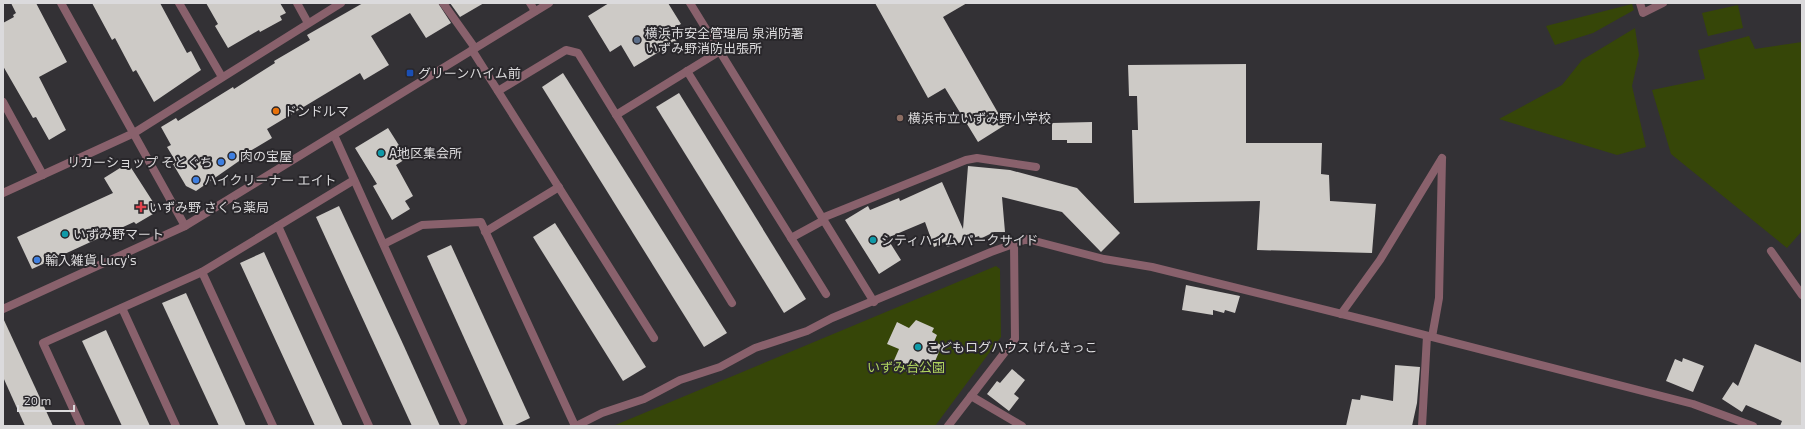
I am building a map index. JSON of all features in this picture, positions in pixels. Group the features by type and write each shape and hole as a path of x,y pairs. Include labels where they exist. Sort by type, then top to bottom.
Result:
{"street":[{"path":"61,3 185,226"},
{"path":"179,3 222,77"},
{"path":"297,3 308,23"},
{"path":"3,193 134,133 341,3"},
{"path":"443,3 474,49 498,91 654,338"},
{"path":"530,3 535,12"},
{"path":"3,309 185,226 549,3"},
{"path":"690,3 874,302"},
{"path":"1640,3 1643,13 1663,3"},
{"path":"498,91 566,50 578,54 732,303"},
{"path":"616,115 720,52"},
{"path":"687,71 826,294"},
{"path":"3,102 43,175"},
{"path":"334,135 463,420"},
{"path":"791,238 823,219 966,160 977,158 1036,166"},
{"path":"1341,314 1380,260 1442,158 1439,298 1429,336 1422,426"},
{"path":"81,426 43,343 202,272 354,180"},
{"path":"485,232 559,187"},
{"path":"384,244 422,225 481,222 576,426 602,413 644,398 680,380 720,367 755,348 807,331 832,318 1027,239 1104,259 1152,267 1429,336 1693,404 1753,426"},
{"path":"278,226 369,426"},
{"path":"948,426 1015,339 1014,243"},
{"path":"1772,251 1802,294"},
{"path":"202,272 273,426"},
{"path":"122,308 176,426"},
{"path":"971,396 1022,426"}],"green space":[{"path":"1632,4 1634,10 1593,33 1555,45 1546,26"},
{"path":"1738,5 1743,28 1708,36 1702,13"},
{"path":"1635,28 1639,55 1632,86 1646,147 1617,155 1499,119 1562,85 1582,60"},
{"path":"1749,36 1755,49 1802,42 1802,231 1787,248 1671,154 1652,90 1705,79 1698,50"},
{"name":"いずみ台公園","path":"996,266 1000,269 1001,337 935,426 613,426"}],"building":[{"path":"11,3 36,3 67,62 39,77 66,130 49,140 36,117 33,118 3,66 3,23 14,17 13,15 16,13"},
{"path":"92,3 160,3 187,53 191,51 201,70 154,102 136,70 133,72 115,38 112,40"},
{"path":"206,3 280,3 286,13 280,16 282,20 260,32 259,30 228,48 215,26 218,24"},
{"path":"363,3 438,3 451,23 426,38 410,13 371,36 389,65 364,80 360,73 267,129 272,138 240,157 242,159 196,191 186,186 173,164 176,162 167,147 171,145 161,127 176,118 178,121 233,87 234,89 275,63 274,61 310,40 307,35"},
{"path":"450,3 484,3 460,17"},
{"path":"609,3 668,3 681,24 670,30 677,41 634,67 621,45 610,52 588,16"},
{"path":"875,3 967,3 943,17 1005,125 978,142 945,88 928,98"},
{"path":"1246,64 1246,143 1322,143 1321,174 1329,175 1330,201 1376,204 1372,253 1257,250 1260,201 1134,203 1132,130 1138,130 1137,96 1129,96 1128,65"},
{"path":"563,73 727,333 704,347 542,87"},
{"path":"679,93 806,299 784,313 656,107"},
{"path":"1092,122 1092,143 1067,143 1067,140 1052,140 1052,123"},
{"path":"388,128 407,158 396,165 413,196 405,201 410,209 392,220 373,186 377,184 355,148"},
{"path":"128,163 155,205 153,214 136,224 134,222 32,269 17,237 113,193 104,178"},
{"path":"968,166 1010,170 1077,188 1120,233 1101,252 1062,212 1002,197 1005,232 994,232 980,239 979,236 947,247 944,242 934,247 925,222 887,238 901,260 879,274 845,220 868,206 870,210 899,198 900,201 942,182 963,229"},
{"path":"339,206 440,426 412,426 316,217"},
{"path":"555,223 646,367 623,381 533,237"},
{"path":"451,245 530,418 513,426 504,426 427,256"},
{"path":"264,252 343,426 315,426 240,263"},
{"path":"1186,285 1240,296 1235,313 1225,310 1224,313 1213,310 1213,315 1182,310"},
{"path":"186,293 246,426 219,426 162,303"},
{"path":"3,318 53,426 25,426 3,377"},
{"name":"こどもログハウス げんきっこ","path":"916,320 934,328 932,332 937,335 934,342 942,345 933,366 926,363 922,372 918,370 915,375 892,365 899,349 887,344 897,322 909,328"},
{"path":"106,330 150,426 122,426 82,341"},
{"path":"1755,344 1802,363 1802,426 1780,426 1782,421 1746,405 1742,412 1722,399 1733,382 1738,386"},
{"path":"1683,358 1704,366 1693,392 1666,381 1675,359 1682,362"},
{"path":"1395,365 1420,367 1417,403 1412,426 1346,426 1352,399 1360,400 1361,395 1393,401"},
{"path":"1012,369 1025,380 1014,394 1019,398 1009,411 987,394 997,381 1000,383"}],"place":[{"name":"横浜市安全管理局 泉消防署 いずみ野消防出張所","path":"637,40"},
{"name":"グリーンハイム前","path":"410,73"},
{"name":"ドンドルマ","path":"276,111"},
{"name":"横浜市立いずみ野小学校","path":"900,118"},
{"name":"A地区集会所","path":"381,153"},
{"name":"肉の宝屋","path":"232,156"},
{"name":"リカーショップ そとぐち","path":"221,162"},
{"name":"ハイクリーナー エイト","path":"196,180"},
{"name":"いずみ野 さくら薬局","path":"141,207"},
{"name":"いずみ野マート","path":"65,234"},
{"name":"シティハイム パークサイド","path":"873,240"},
{"name":"輸入雑貨 Lucy's","path":"37,260"},
{"name":"こどもログハウス げんきっこ","path":"918,347"}]}
